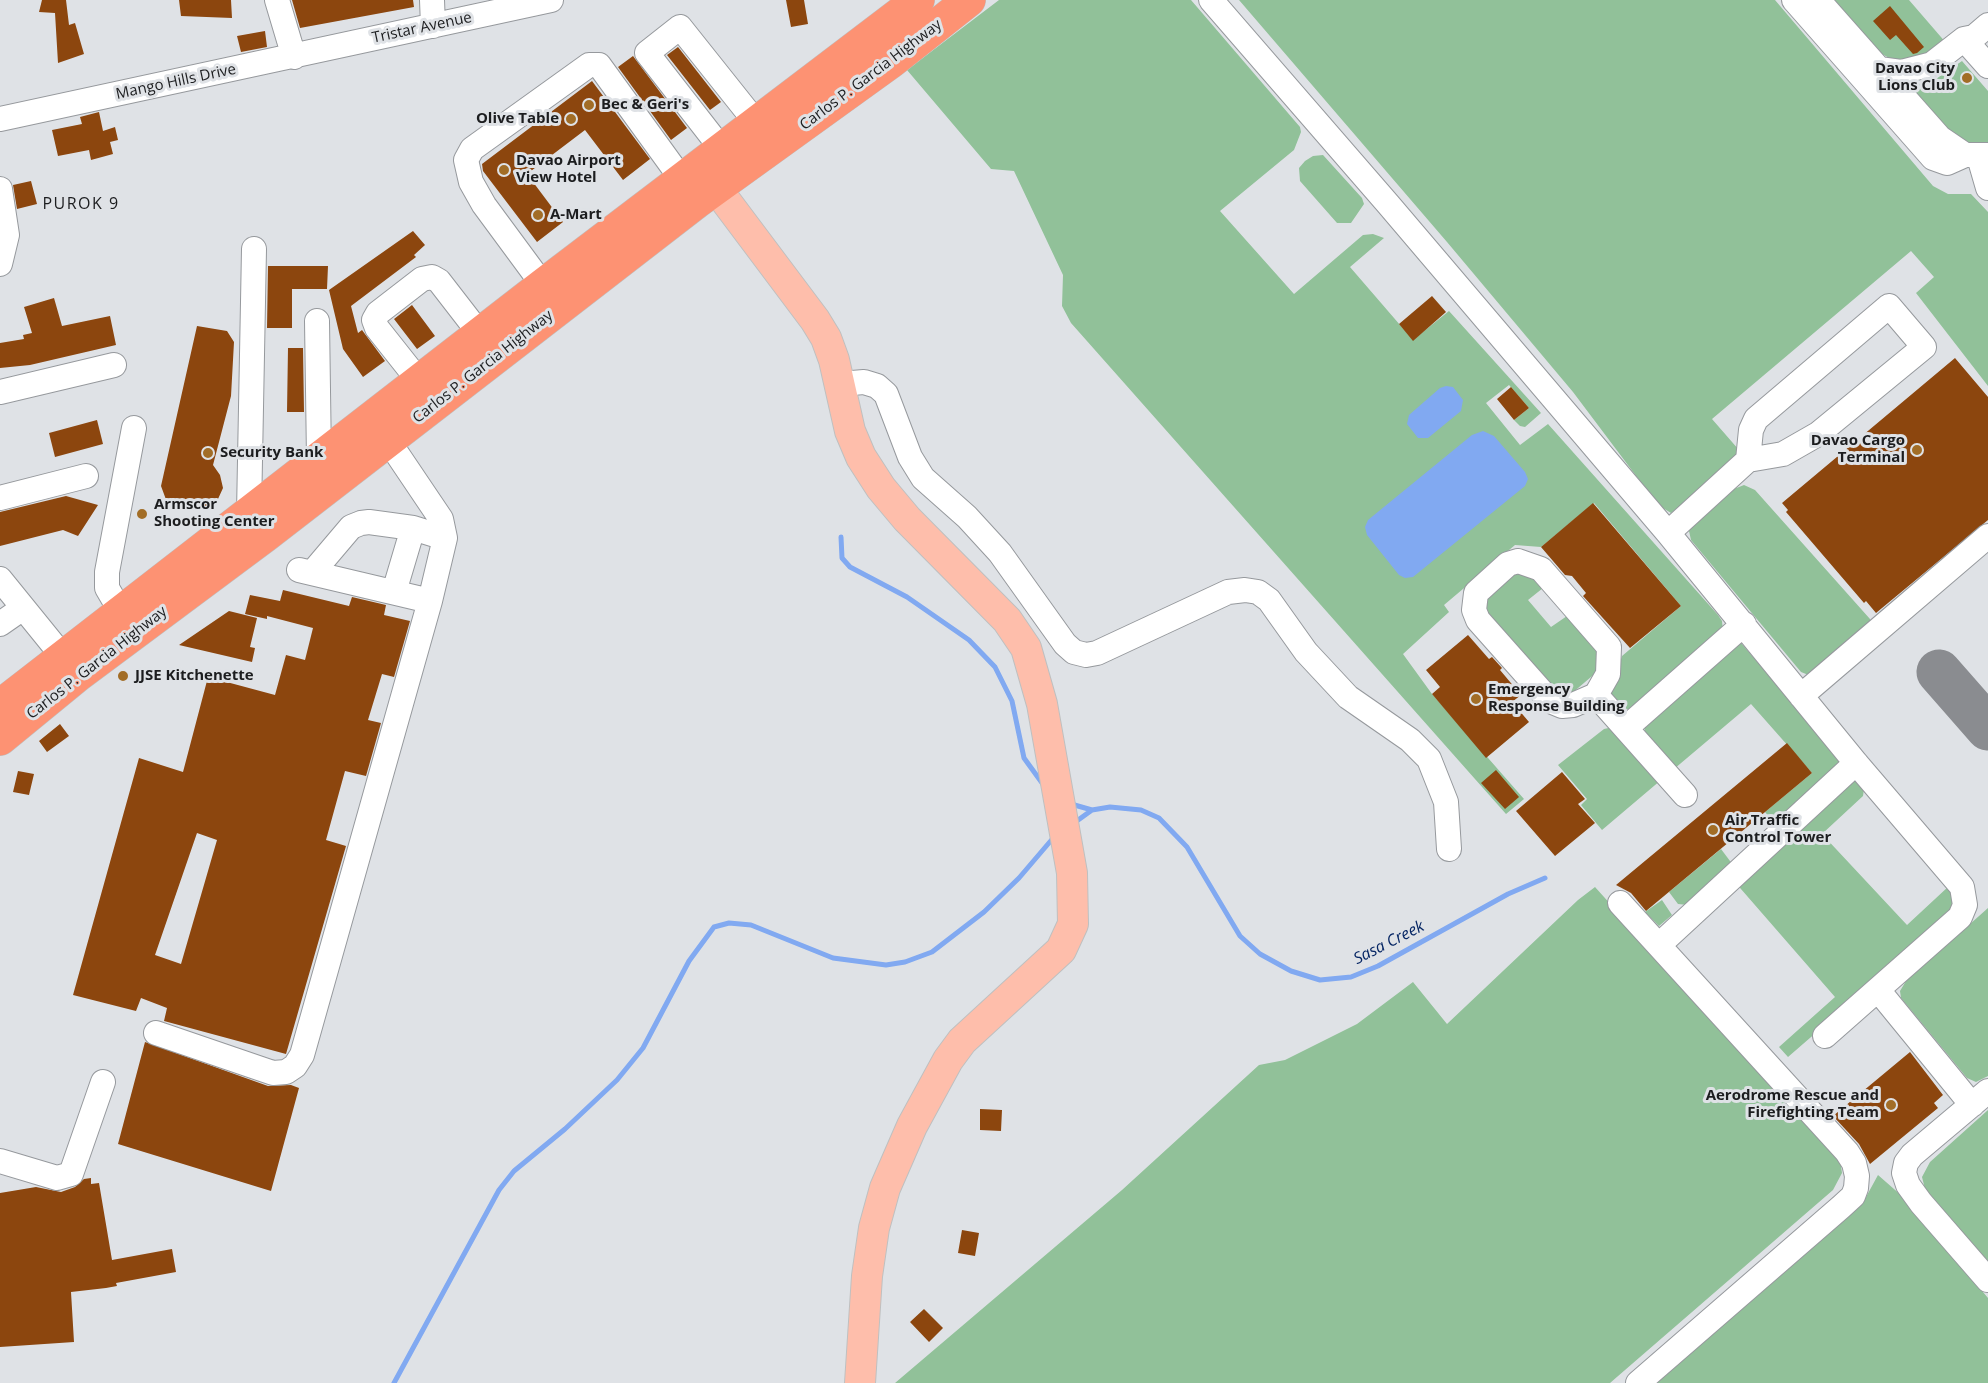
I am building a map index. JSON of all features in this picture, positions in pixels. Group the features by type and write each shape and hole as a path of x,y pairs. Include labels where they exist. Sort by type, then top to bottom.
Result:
{"highway":[{"name":"Carlos P. Garcia Highway","path":"0,706 71,666 620,245 712,178 766,135 873,36 918,0"},
{"name":"Carlos P. Garcia Highway","path":"766,135 892,61 969,0"},
{"path":"873,36 892,61"},
{"name":"Carlos P. Garcia Highway","path":"380,429 419,381 543,285 620,245"},
{"name":"Carlos P. Garcia Highway","path":"0,739 121,612 257,524"}],"main road":[{"path":"712,178 826,338 840,384 850,431 861,457 907,519 979,590 1017,633 1033,665 1070,855 1075,906 1069,938 1061,950 962,1041 948,1060 912,1126 885,1188 874,1228 867,1276 860,1383"}],"street":[{"path":"278,0 294,57"},
{"path":"432,0 433,26"},
{"name":"Tristar Avenue","path":"294,57 551,0"},
{"path":"1211,0 1687,555 1856,764 1962,887 1964,895 1960,917 1825,1036"},
{"path":"1794,0 1933,158 1947,163 1977,156"},
{"path":"1818,0 1940,138 1977,156 1988,188"},
{"path":"712,178 647,53 680,27 766,135"},
{"path":"1885,76 1922,68 1974,37 1988,66"},
{"name":"Mango Hills Drive","path":"0,119 294,57"},
{"path":"543,285 471,182 466,160 472,149 573,75 594,64 599,65 712,178"},
{"path":"0,189 7,235 0,264"},
{"path":"254,249 257,524"},
{"path":"419,381 377,328 374,320 378,313 422,279 432,277 439,281 480,334"},
{"path":"1668,533 1748,460 1783,454 1818,434 1924,347 1889,306 1756,419 1751,430 1748,460"},
{"path":"317,321 327,470"},
{"path":"0,392 114,365"},
{"path":"840,384 864,382 877,386 886,394 910,457 923,478 967,517 1000,553 1021,579 1065,644 1074,652 1086,655 1097,653 1228,592 1245,590 1258,592 1269,600 1306,652 1348,697 1410,740 1429,759 1446,802 1449,849"},
{"path":"121,612 107,588 107,572 134,428"},
{"path":"156,1033 273,1074 286,1072 300,1060 430,602 445,538 441,519 380,429"},
{"path":"0,498 86,477"},
{"path":"430,602 304,571 351,527 369,522 413,528 445,538"},
{"path":"394,592 413,528"},
{"path":"1801,696 1988,536"},
{"path":"1518,561 1541,569 1609,647 1608,674 1596,695 1574,705 1562,706 1550,701 1478,620 1474,610 1476,593 1508,564 1518,561"},
{"path":"0,579 71,666"},
{"path":"0,624 23,608"},
{"path":"1626,728 1744,624"},
{"path":"1596,695 1686,795"},
{"path":"1659,945 1856,764"},
{"path":"1620,903 1847,1152 1854,1162 1856,1188 1841,1207 1638,1383"},
{"path":"1878,990 1980,1098 1912,1155 1906,1163 1904,1173 1908,1185 1921,1203 1988,1280"},
{"path":"0,1161 57,1178 71,1174 103,1082"}],"green space":[{"path":"999,0 1191,0 1300,127 1301,132 1294,150 1220,211 1294,294 1363,235 1373,234 1384,238 1350,267 1413,340 1449,311 1541,413 1525,427 1520,426 1514,420 1529,408 1509,385 1486,403 1520,445 1548,424 1718,615 1722,621 1723,631 1635,709 1620,709 1609,697 1622,656 1681,606 1594,503 1541,547 1515,545 1444,605 1449,612 1403,654 1432,694 1524,799 1506,814 1071,323 1062,306 1063,275 1014,171 991,169 907,70"},
{"path":"1239,0 1775,0 1933,186 1948,194 1971,194 1988,212 1988,386 1916,293 1934,277 1911,251 1712,419 1739,450 1737,461 1671,513 1658,505 1573,392"},
{"path":"1833,0 1909,0 1947,44 1926,58 1895,61 1878,52"},
{"path":"1962,61 1988,91 1988,143 1973,145 1956,140 1907,87 1936,79"},
{"path":"1323,155 1362,198 1364,204 1351,223 1337,223 1300,181 1299,168 1305,161 1313,156"},
{"path":"1744,485 1755,490 1870,619 1871,625 1811,676 1801,672 1691,540 1689,531 1693,524 1734,489"},
{"path":"1513,573 1531,575 1543,588 1528,600 1551,627 1567,616 1600,653 1598,671 1571,694 1552,690 1488,616 1484,601"},
{"path":"1741,643 1845,764 1775,824 1765,812 1812,773 1751,704 1674,769 1646,736 1644,726 1732,644"},
{"path":"1613,727 1661,780 1602,830 1581,805 1587,799 1558,765 1604,729"},
{"path":"1852,776 1864,789 1863,796 1822,834 1907,925 1949,886 1953,898 1951,908 1946,920 1788,1057 1779,1047 1835,997 1734,881"},
{"path":"1721,849 1733,865 1688,905 1678,904 1669,892"},
{"path":"1595,887 1840,1159 1842,1173 1833,1190 1610,1383 895,1383 1122,1190 1259,1065 1285,1060 1357,1024 1413,982 1447,1024 1578,900"},
{"path":"1662,900 1672,915 1659,926 1645,912"},
{"path":"1988,908 1988,1076 1976,1082 1967,1078 1901,998 1900,991 1906,981"},
{"path":"1988,1110 1988,1264 1926,1193 1922,1177 1930,1162"},
{"path":"1878,1175 1902,1196 1988,1298 1988,1383 1650,1383 1866,1197"}],"water":[{"path":"1453,387 1463,400 1461,411 1428,438 1418,438 1407,424 1409,415 1440,388"},
{"path":"1483,431 1494,436 1525,472 1528,479 1525,486 1413,577 1405,578 1399,575 1367,535 1365,527 1368,520 1472,435"}],"building":[{"path":"42,0 66,0 69,25 75,23 84,54 58,63 55,13 39,12"},
{"path":"179,0 231,0 232,18 181,16"},
{"path":"292,0 413,0 414,7 300,28"},
{"path":"786,0 804,0 808,24 791,27"},
{"path":"1890,6 1924,47 1917,53 1913,54 1896,35 1890,40 1873,21"},
{"path":"265,31 267,47 241,52 237,36"},
{"path":"678,47 721,102 710,110 667,55"},
{"path":"633,56 687,128 671,140 618,67"},
{"path":"592,81 650,159 623,180 585,130 527,174 563,222 537,242 483,171 482,164"},
{"path":"99,112 103,131 115,127 118,140 110,142 113,154 91,160 89,150 58,156 52,130 82,124 80,117"},
{"path":"31,181 37,204 17,209 13,185"},
{"path":"413,231 425,245 414,255 416,257 351,306 358,333 362,330 385,361 363,377 343,349 329,290"},
{"path":"268,266 328,266 327,289 292,289 292,328 267,328"},
{"path":"1432,296 1446,312 1413,341 1399,324"},
{"path":"54,298 62,326 110,316 116,345 30,365 0,368 0,343 24,339 23,335 32,333 24,307"},
{"path":"412,305 435,336 417,349 394,319"},
{"path":"197,326 227,331 234,342 231,396 213,465 220,475 223,488 218,499 205,509 189,511 168,505 161,486"},
{"path":"288,348 303,348 304,412 287,412"},
{"name":"Davao Cargo Terminal","path":"1955,358 1988,397 1988,520 1876,613 1866,601 1864,603 1786,512 1788,510 1782,503"},
{"path":"1511,387 1529,408 1514,420 1497,399"},
{"path":"97,420 103,444 55,457 49,433"},
{"path":"66,496 98,505 78,536 63,530 0,546 0,512"},
{"path":"1593,503 1681,606 1630,648 1583,596 1586,593 1572,576 1565,575 1541,547"},
{"path":"283,590 349,606 352,597 386,605 384,615 410,621 394,677 382,674 368,720 381,723 366,776 345,771 326,840 346,846 286,1054 164,1021 167,1008 141,998 136,1011 73,995 139,758 183,772 208,677 275,695 286,655 305,660 313,628 267,616 267,619 245,614 250,595 280,601","holes":["197,833 217,840 181,964 155,955"]},
{"path":"229,611 257,618 250,647 255,648 252,662 179,645"},
{"name":"Emergency Response Building","path":"1468,635 1489,659 1492,657 1502,668 1500,670 1521,695 1512,702 1529,722 1486,758 1432,694 1440,687 1426,670"},
{"path":"60,724 69,736 47,752 39,741"},
{"name":"Air Traffic Control Tower","path":"1787,743 1812,773 1646,911 1631,893 1616,885"},
{"path":"1496,770 1519,797 1505,809 1481,783"},
{"path":"18,771 34,774 29,795 13,792"},
{"path":"1562,772 1585,799 1578,804 1595,823 1555,856 1516,811"},
{"path":"145,1042 268,1086 291,1085 299,1088 271,1191 118,1144"},
{"name":"Aerodrome Rescue and Firefighting Team","path":"1910,1052 1943,1095 1934,1103 1938,1108 1870,1164 1859,1144 1833,1116"},
{"path":"980,1109 1002,1110 1001,1131 980,1130"},
{"path":"91,1178 91,1184 99,1183 112,1260 172,1249 176,1272 116,1283 117,1286 71,1292 74,1342 0,1347 0,1193 36,1187 61,1192 75,1187 84,1179"},
{"path":"962,1230 979,1233 975,1256 958,1253"},
{"path":"924,1309 943,1328 929,1342 910,1322"}],"waterway":[{"path":"841,537 842,558 850,567 907,597 969,640 995,667 1012,701 1024,758 1045,787"},
{"path":"1071,804 1092,810"},
{"name":"Sasa Creek","path":"1074,823 1092,810 1110,807 1141,810 1159,818 1187,847 1240,936 1260,954 1291,971 1320,980 1351,977 1378,966 1508,894 1545,878"},
{"path":"394,1383 499,1190 514,1171 565,1129 617,1080 643,1048 689,961 714,927 729,923 751,925 833,958 886,965 905,962 932,952 984,912 1019,878 1054,837"}],"taxiway":[{"path":"1939,672 1988,728"}],"place":[{"name":"Davao City Lions Club","path":"1967,78"},
{"name":"Bec & Geri's","path":"589,105"},
{"name":"Olive Table","path":"571,119"},
{"name":"Davao Airport View Hotel","path":"504,170"},
{"name":"A-Mart","path":"538,215"},
{"name":"Davao Cargo Terminal","path":"1917,450"},
{"name":"Security Bank","path":"208,453"},
{"name":"Armscor Shooting Center","path":"142,514"},
{"name":"JJSE Kitchenette","path":"123,676"},
{"name":"Emergency Response Building","path":"1476,699"},
{"name":"Air Traffic Control Tower","path":"1713,830"},
{"name":"Aerodrome Rescue and Firefighting Team","path":"1891,1105"}],"district":[{"name":"PUROK 9","path":"81,204"}]}
